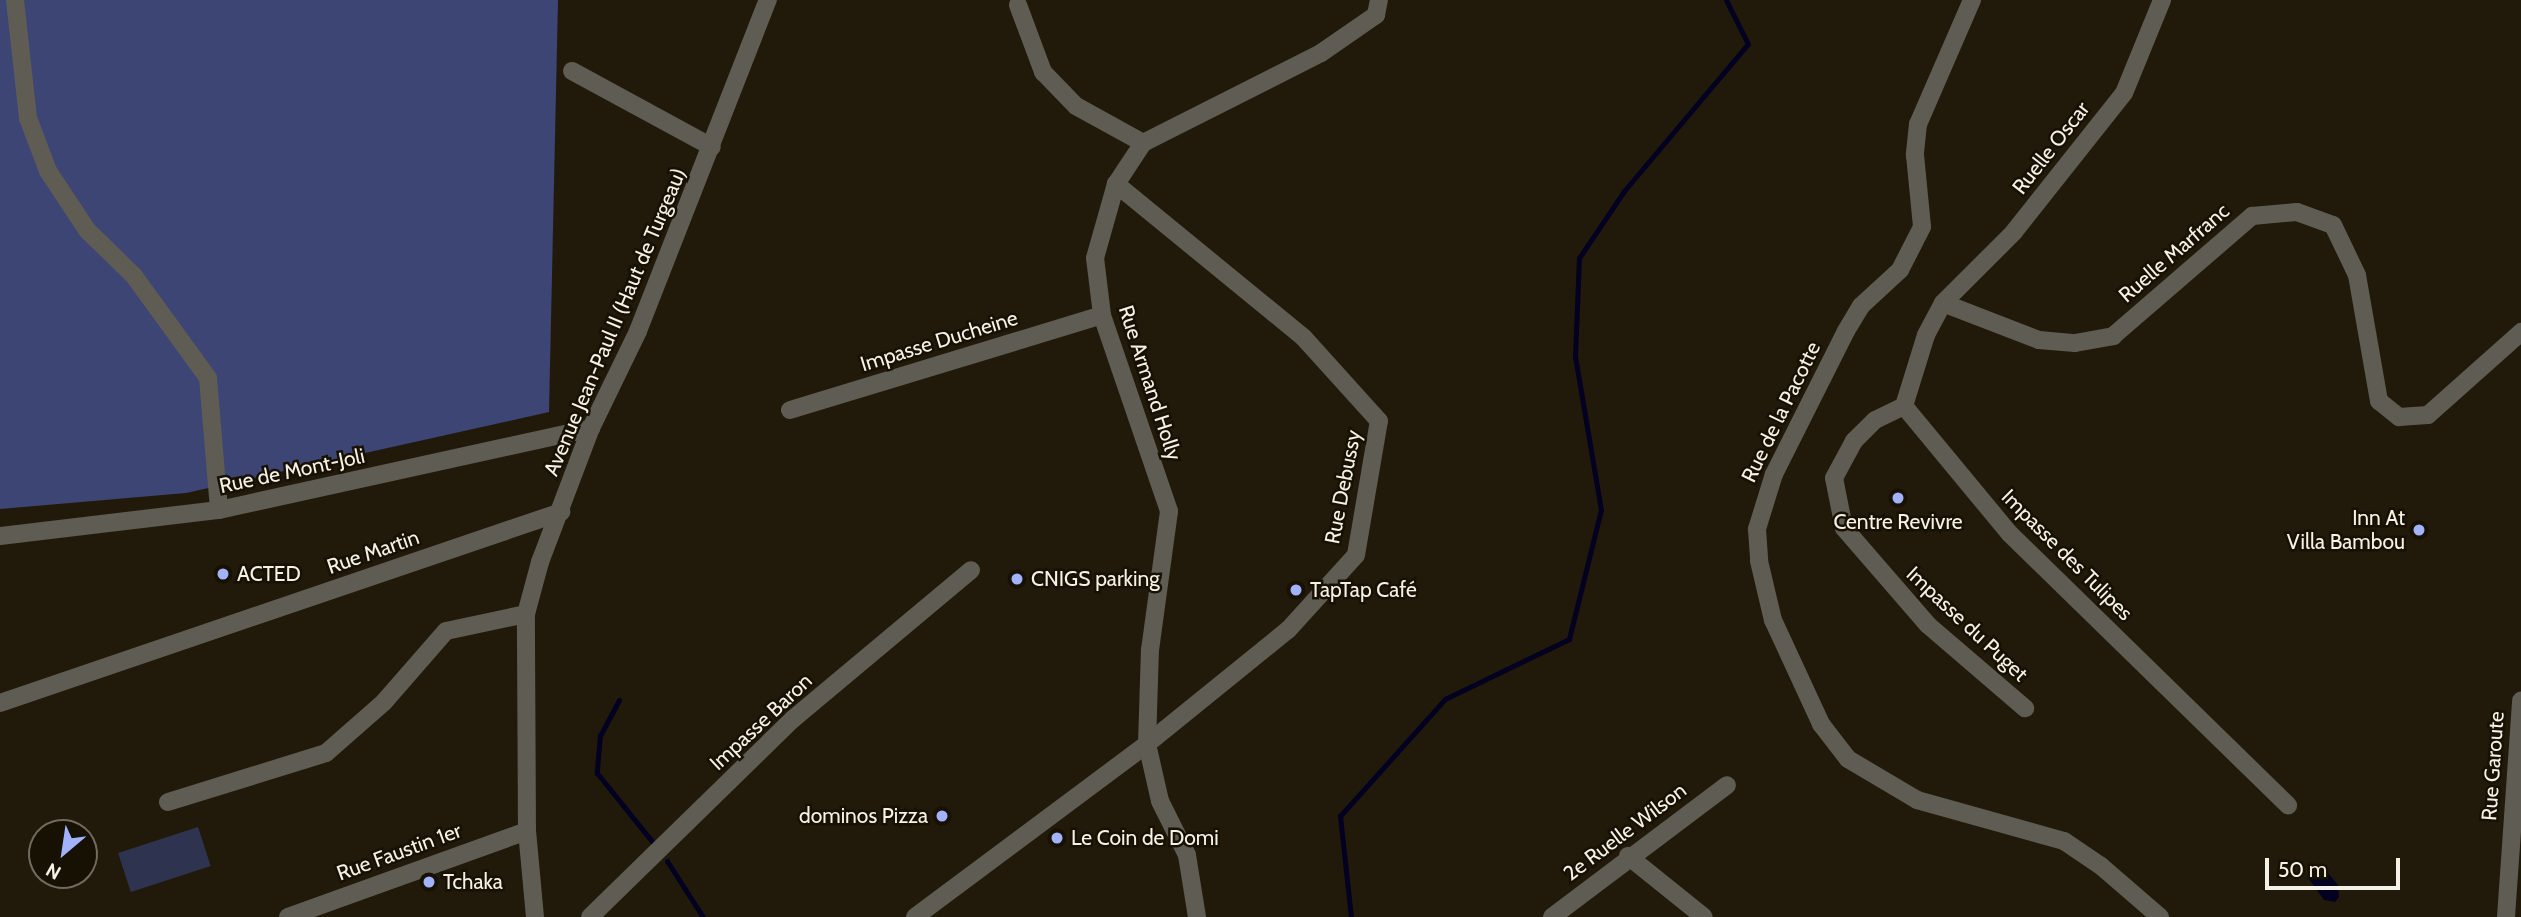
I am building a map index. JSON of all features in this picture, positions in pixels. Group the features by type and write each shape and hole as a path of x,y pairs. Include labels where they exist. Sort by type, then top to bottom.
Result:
{"street":[{"path":"15,0 28,118 48,172 87,230 134,276 208,378 219,510"},
{"name":"Rue Armand Holly","path":"1197,917 1187,855 1160,801 1147,744 1150,650 1169,510 1102,315 1095,258 1116,184 1143,144 1321,53 1376,15 1379,0"},
{"name":"Rue de la Pacotte","path":"1972,0 1918,124 1915,155 1922,227 1900,270 1861,306 1846,331 1774,474 1757,529 1759,561 1773,620 1821,724 1848,759 1917,800 2064,841 2102,866 2160,917"},
{"name":"Ruelle Oscar","path":"1943,303 2014,232 2124,93 2162,0"},
{"name":"Avenue Jean-Paul II (Haut de Turgeau)","path":"536,917 527,831 526,614 540,562 591,428 638,331 712,147 761,3"},
{"path":"1018,5 1043,72 1076,106 1143,144"},
{"path":"572,71 712,147"},
{"name":"Rue Debussy","path":"915,917 1147,744 1288,630 1356,555 1379,421 1303,337 1116,184"},
{"name":"Ruelle Marfranc","path":"1943,303 2039,340 2075,344 2113,336 2252,216 2297,212 2333,225 2357,275 2379,401 2399,417 2428,415 2521,332"},
{"path":"1904,406 1926,335 1943,303"},
{"name":"Impasse Ducheine","path":"790,410 1102,315"},
{"name":"Impasse du Puget","path":"1904,406 1875,420 1854,441 1834,478 1844,527 1928,625 2025,708"},
{"name":"Impasse des Tulipes","path":"1904,406 2009,533 2288,804"},
{"name":"Rue de Mont-Joli","path":"0,537 219,510 591,428"},
{"name":"Rue Martin","path":"0,703 561,512"},
{"name":"Impasse Baron","path":"590,917 793,719 971,570"},
{"path":"169,802 326,753 384,702 446,631 526,614"},
{"name":"Rue Garoute","path":"2506,917 2521,701"},
{"name":"2e Ruelle Wilson","path":"1552,917 1628,856 1727,785"},
{"name":"Rue Faustin 1er","path":"288,917 527,831"},
{"path":"1628,856 1704,917"}],"shaded area":[{"path":"0,0 558,0 549,412 186,493 0,509"},
{"path":"198,827 211,866 131,892 118,853"},
{"path":"2322,866 2338,885 2339,897 2335,902 2324,900 2309,879 2312,868"}],"waterway":[{"path":"1351,917 1340,816 1445,699 1569,639 1601,510 1575,357 1579,258 1624,191 1748,44 1726,0"},
{"path":"619,700 600,735 597,773 654,844"},
{"path":"667,861 703,917"}],"place":[{"name":"Centre Revivre","path":"1898,498"},
{"name":"Inn At Villa Bambou","path":"2419,530"},
{"name":"ACTED","path":"223,574"},
{"name":"CNIGS parking","path":"1017,579"},
{"name":"TapTap Café","path":"1296,590"},
{"name":"dominos Pizza","path":"942,816"},
{"name":"Le Coin de Domi","path":"1057,838"},
{"name":"Tchaka","path":"429,882"}]}
